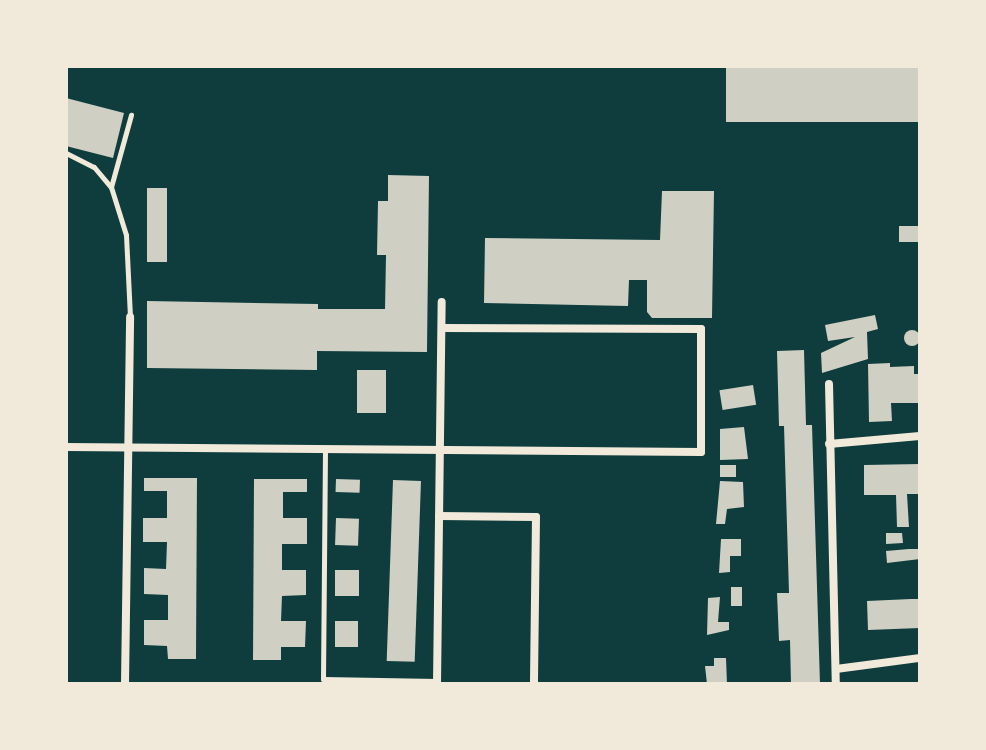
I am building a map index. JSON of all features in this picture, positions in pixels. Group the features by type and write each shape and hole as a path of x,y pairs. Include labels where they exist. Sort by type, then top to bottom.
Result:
{"street":[{"path":"437,682 442,302"},
{"path":"125,684 130,317"},
{"path":"66,447 701,452 701,329 442,328"},
{"path":"829,384 836,684"},
{"path":"829,444 920,436"},
{"path":"439,516 536,517 534,684"},
{"path":"836,669 920,658"}],"lane":[{"path":"111,187 131,115"},
{"path":"66,153 94,167 111,187 126,235 130,317"},
{"path":"325,449 323,679 437,682"}],"building":[{"path":"726,66 920,66 920,122 726,122"},
{"path":"66,98 124,113 113,158 66,146"},
{"path":"388,175 429,176 427,352 317,351 317,370 147,368 147,301 318,304 318,309 385,309 386,255 377,255 378,201 388,201"},
{"path":"147,188 167,188 167,262 147,262"},
{"path":"662,191 714,191 712,318 652,318 647,312 647,280 629,280 628,306 484,303 485,238 660,240"},
{"path":"899,226 920,226 920,242 899,242"},
{"path":"875,315 878,329 867,332 868,359 822,373 821,353 855,337 828,341 825,325"},
{"path":"912,330 918,332 918,344 912,346 906,344 904,338 906,332"},
{"path":"804,350 806,425 812,425 820,684 791,684 790,640 779,641 777,593 789,593 784,426 779,426 777,351"},
{"path":"890,363 890,367 914,366 914,374 920,374 920,403 891,403 892,421 869,422 868,364"},
{"path":"357,370 386,370 386,413 357,413"},
{"path":"753,385 756,405 723,410 719,390"},
{"path":"744,427 748,459 720,460 720,429"},
{"path":"920,464 920,494 907,494 909,527 897,527 896,495 864,495 864,465"},
{"path":"720,465 736,465 736,477 720,477"},
{"path":"144,478 197,478 196,659 168,659 167,646 144,645 144,620 168,620 168,595 144,594 144,568 166,569 167,542 143,542 143,518 167,518 167,491 144,491"},
{"path":"254,479 307,479 307,492 283,492 283,518 307,518 307,544 282,544 282,570 306,570 306,595 282,596 281,621 306,621 305,647 281,647 281,660 253,660"},
{"path":"336,479 360,480 360,493 336,492"},
{"path":"393,480 421,481 415,662 387,661"},
{"path":"720,481 743,482 744,507 727,509 725,524 716,524"},
{"path":"336,518 359,519 358,546 335,545"},
{"path":"886,533 902,533 903,543 886,544"},
{"path":"721,539 741,539 741,556 730,556 730,572 719,573"},
{"path":"920,549 920,559 887,563 886,551"},
{"path":"335,570 359,570 359,596 335,596"},
{"path":"731,587 742,587 742,606 731,606"},
{"path":"720,597 718,622 729,622 729,630 707,635 708,598"},
{"path":"920,599 920,628 868,630 867,601"},
{"path":"335,621 358,621 358,647 335,647"},
{"path":"714,658 726,658 727,684 707,684 705,666 714,666"}]}
